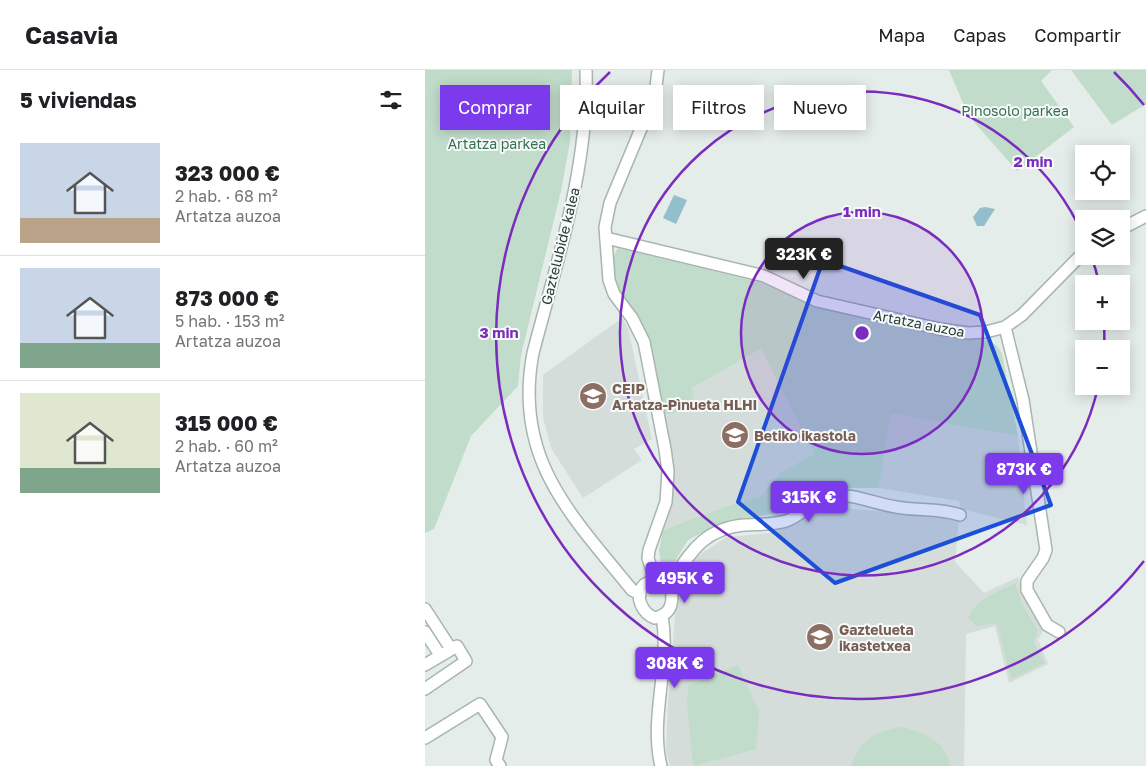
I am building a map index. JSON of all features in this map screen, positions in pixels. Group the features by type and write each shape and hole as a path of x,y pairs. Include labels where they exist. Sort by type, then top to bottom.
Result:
{"street":[{"name":"Gaztelubide kalea","path":"586,70 587,96 577,177 533,353 527,381 527,402 531,433 540,460 556,493 632,590 640,594"},
{"path":"655,580 648,558 666,502 667,471 665,449 644,342 632,318 614,294 609,280 605,227 610,203 655,95 658,70"},
{"path":"1130,224 1146,216"},
{"name":"Artatza auzoa","path":"606,238 764,276 817,301 940,329 986,332 1005,327"},
{"path":"1059,632 1047,625 1027,590 1027,581 1043,558 1046,550 1023,400 1005,327 1037,302 1075,262"},
{"path":"670,583 655,580 644,586 640,594 641,606 648,616 655,618 662,616 671,607 673,594 670,583 688,556 703,539 716,532 741,526 786,521 815,502 831,496 849,496 898,508 947,510 961,515"},
{"path":"425,609 451,649"},
{"path":"661,766 657,749 666,650 662,616"},
{"path":"425,632 440,656"},
{"path":"425,665 457,646 466,661 425,689"},
{"path":"425,738 480,704 501,737 496,760 500,766"}],"highlighted area":[{"path":"823,260 980,315 1051,505 835,583 738,502"}],"shaded area":[{"name":"CEIP Artatza-Pìnueta HLHI","path":"622,318 628,328 652,439 634,449 642,460 583,498 551,448 543,417 543,375"},
{"name":"Betiko ikastola","path":"761,349 814,454 781,472 760,497 727,506 663,530 673,472 663,415 695,409 692,388"},
{"path":"891,414 1018,436 1027,525 961,509 959,501 879,488"},
{"name":"Gaztelueta ikastetxea","path":"826,503 843,508 959,519 955,562 984,593 1018,577 1027,602 1044,629 1038,640 1048,664 1009,683 995,626 966,634 964,766 670,766 666,750 677,591 691,560 727,537 768,533 794,526"}],"green space":[{"name":"Artatza parkea","path":"425,70 572,70 572,85 560,85 560,130 570,130 570,142 561,191 521,355 518,386 471,436 434,529 425,533"},
{"name":"Pinosolo parkea","path":"949,70 1052,70 1041,81 1074,127 1017,171 968,115"},
{"path":"1071,70 1146,70 1146,104 1112,125"},
{"path":"618,248 762,283 819,307 868,320 950,338 985,340 996,345 1002,353 1018,436 891,414 879,488 828,488 787,511 721,523 688,540 674,563 661,563 659,551 663,530 727,506 760,497 781,472 814,454 761,349 692,388 695,409 663,415 629,305 615,277 613,262"},
{"path":"1015,583 1024,608 1038,630 1034,643 1045,663 1011,679 997,623 977,626 968,618 982,601"},
{"path":"738,665 759,712 756,749 693,766 687,703 689,685"},
{"path":"902,727 933,739 944,750 950,766 851,766 859,749 870,738 884,731"}],"water":[{"path":"674,195 687,200 676,224 663,218"},
{"path":"980,208 995,209 984,226 977,226 973,217"}],"place":[{"name":"CEIP Artatza-Pìnueta HLHI","path":"593,396"},
{"name":"Betiko ikastola","path":"735,435"},
{"name":"Gaztelueta ikastetxea","path":"820,637"}]}
